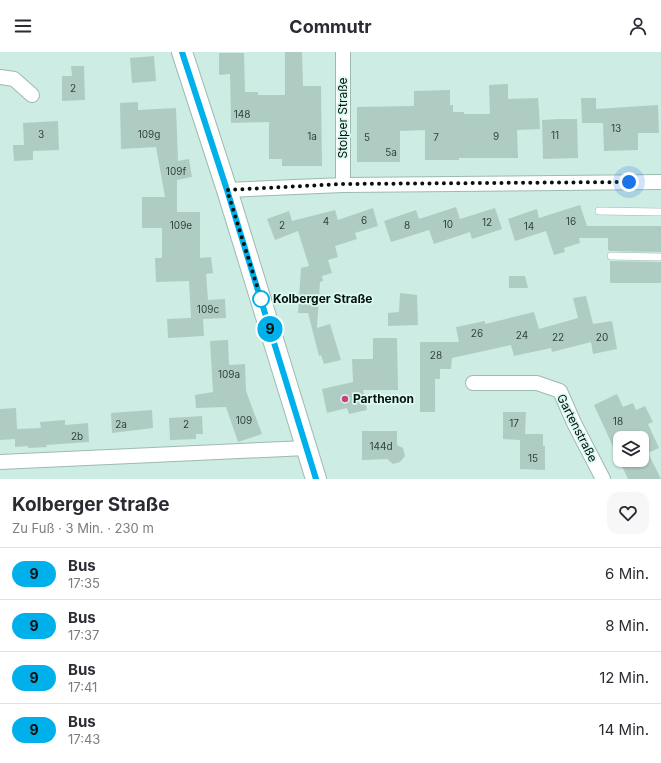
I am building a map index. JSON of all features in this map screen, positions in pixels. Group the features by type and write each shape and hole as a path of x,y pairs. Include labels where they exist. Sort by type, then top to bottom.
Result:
{"main road":[{"path":"182,52 227,190 316,479"}],"street":[{"name":"Stolper Straße","path":"343,52 343,184"},
{"path":"0,77 14,79 32,95"},
{"path":"227,190 343,184 392,186 661,182"},
{"name":"Gartenstraße","path":"473,383 537,383 560,391 574,423 603,479"},
{"path":"0,462 306,448"}],"lane":[{"path":"599,211 661,212"},
{"path":"611,256 661,258"}],"building":[{"path":"285,52 302,52 303,86 321,86 322,166 282,166 282,159 269,159 269,122 231,123 230,74 219,75 219,53 244,53 245,92 258,92 258,95 285,95"},
{"path":"154,56 156,81 132,83 130,58"},
{"path":"71,66 84,66 85,100 62,101 62,76 72,76"},
{"path":"508,84 508,99 538,98 540,129 517,130 518,158 459,158 459,160 425,160 425,130 400,131 400,162 357,162 357,107 414,106 414,91 450,90 450,105 453,105 453,112 464,112 464,114 490,114 489,85"},
{"path":"581,98 596,98 596,109 658,105 659,133 638,133 638,150 604,151 603,123 582,123"},
{"path":"138,102 138,110 176,108 178,161 189,159 192,177 177,180 177,212 200,212 200,258 211,257 213,273 206,274 208,300 225,299 226,318 203,319 204,336 168,338 167,319 191,318 189,281 156,282 155,258 162,258 162,228 142,228 142,197 165,197 156,147 121,149 120,103"},
{"path":"577,119 578,158 543,159 542,120"},
{"path":"58,121 59,150 33,151 33,160 14,161 13,145 24,145 23,123"},
{"path":"580,205 587,226 661,226 661,252 610,251 608,250 608,238 579,238 580,243 564,248 565,252 554,255 546,231 515,241 508,219 537,209 539,218"},
{"path":"456,207 460,219 495,208 502,229 472,239 470,232 434,244 429,230 391,242 384,221 416,210 419,219"},
{"path":"373,208 378,226 355,233 357,239 335,246 338,257 328,260 332,273 322,276 323,281 320,282 317,328 330,324 341,360 324,364 321,355 319,356 308,313 298,313 301,268 309,266 298,231 275,240 267,219 289,211 292,221 335,210 338,220"},
{"path":"610,261 661,262 661,283 610,283"},
{"path":"509,276 525,276 528,288 509,288"},
{"path":"400,293 417,295 418,325 388,326 388,313 399,312"},
{"path":"586,296 593,324 612,321 617,349 593,354 591,342 552,352 551,348 514,356 511,345 452,358 451,369 440,369 440,379 435,379 435,412 420,412 420,342 459,342 456,327 485,321 485,324 534,312 539,329 578,318 573,298"},
{"path":"373,338 397,338 398,390 363,390 367,410 349,414 347,408 327,413 322,389 353,382 352,359 373,359"},
{"path":"228,340 229,365 245,364 246,391 262,434 238,442 226,407 196,408 195,395 213,392 210,341"},
{"path":"617,394 623,407 633,403 636,410 645,406 653,422 648,424 659,448 649,453 649,431 613,431 613,446 594,405"},
{"path":"16,408 17,429 41,428 40,422 65,420 65,425 88,423 89,442 46,445 47,447 28,448 28,446 15,447 15,439 0,440 0,409"},
{"path":"152,410 153,428 112,433 111,413"},
{"path":"503,412 526,412 525,434 543,434 543,446 545,446 545,470 520,469 520,440 503,439"},
{"path":"202,416 203,434 196,434 196,439 170,440 169,418"},
{"path":"362,431 397,431 397,445 403,448 405,456 400,462 393,464 387,459 362,460"},
{"path":"649,455 661,479 628,479 622,467 649,467"}],"bus line":[{"name":"9","path":"182,52 227,190 316,479"}],"place":[{"name":"Kolberger Straße","path":"261,299"},
{"name":"Parthenon","path":"345,399"}],"route":[{"path":"261,299 227,190 343,184 392,186 629,182"}]}
